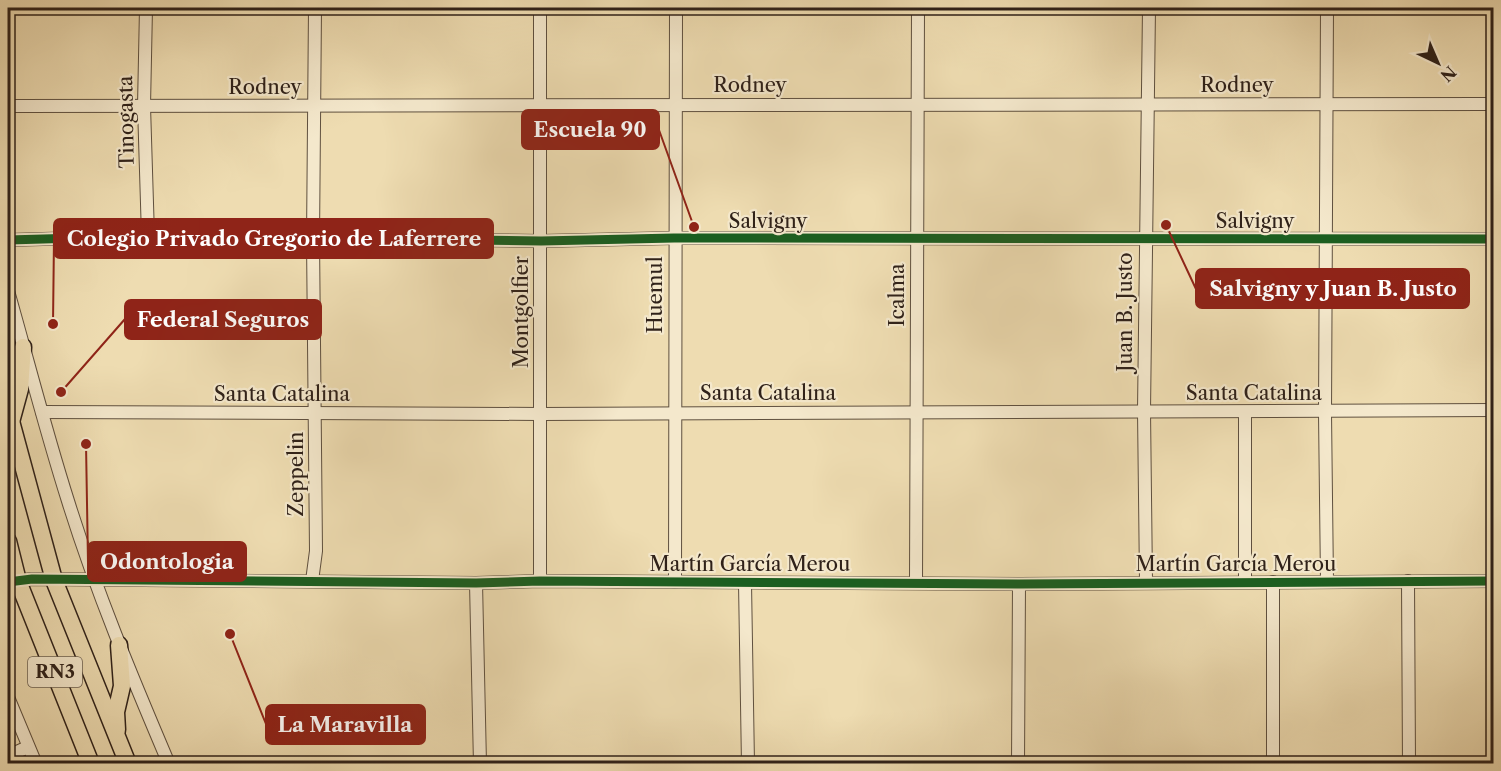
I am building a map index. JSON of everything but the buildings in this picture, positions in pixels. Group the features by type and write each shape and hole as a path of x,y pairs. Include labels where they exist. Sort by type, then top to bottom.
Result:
{"highway":[{"path":"9,416 20,389 23,347"},
{"name":"RN3","path":"9,416 54,579 128,764"},
{"name":"RN3","path":"8,541 13,582 91,764"},
{"path":"117,740 116,712 122,686 119,645"}],"street":[{"name":"Tinogasta","path":"146,8 144,106 148,236"},
{"name":"Zeppelin","path":"312,581 316,551 313,239 316,107 315,8"},
{"name":"Montgolfier","path":"540,8 540,580"},
{"name":"Huemul","path":"675,582 676,8"},
{"name":"Icalma","path":"916,583 918,8"},
{"name":"Juan B. Justo","path":"1146,581 1144,411 1149,8"},
{"path":"1327,8 1325,413 1327,582"},
{"name":"Rodney","path":"8,106 1494,104"},
{"name":"Salvigny","path":"8,240 148,236 541,241 674,238 1494,239"},
{"path":"8,291 68,501 95,581 169,764"},
{"name":"Santa Catalina","path":"42,412 540,414 1144,411 1325,413 1494,410"},
{"path":"1245,413 1245,582"},
{"name":"Martín García Merou","path":"13,582 54,579 476,584 540,580 1019,584 1146,581 1494,581"},
{"path":"1408,581 1409,764"},
{"path":"1273,582 1273,764"},
{"path":"745,583 748,764"},
{"path":"476,584 480,764"},
{"path":"1018,764 1019,584"},
{"path":"8,697 36,764"},
{"path":"8,756 28,747"}],"cycle path":[{"path":"8,240 148,236 541,241 674,238 1494,239"},
{"path":"8,582 32,579 1019,584 1494,581"}],"place":[{"name":"Salvigny y Juan B. Justo","path":"1166,225"},
{"name":"Escuela 90","path":"694,227"},
{"name":"Colegio Privado Gregorio de Laferrere","path":"53,324"},
{"name":"Federal Seguros","path":"61,392"},
{"name":"Odontologia","path":"86,444"},
{"name":"La Maravilla","path":"230,634"}]}
